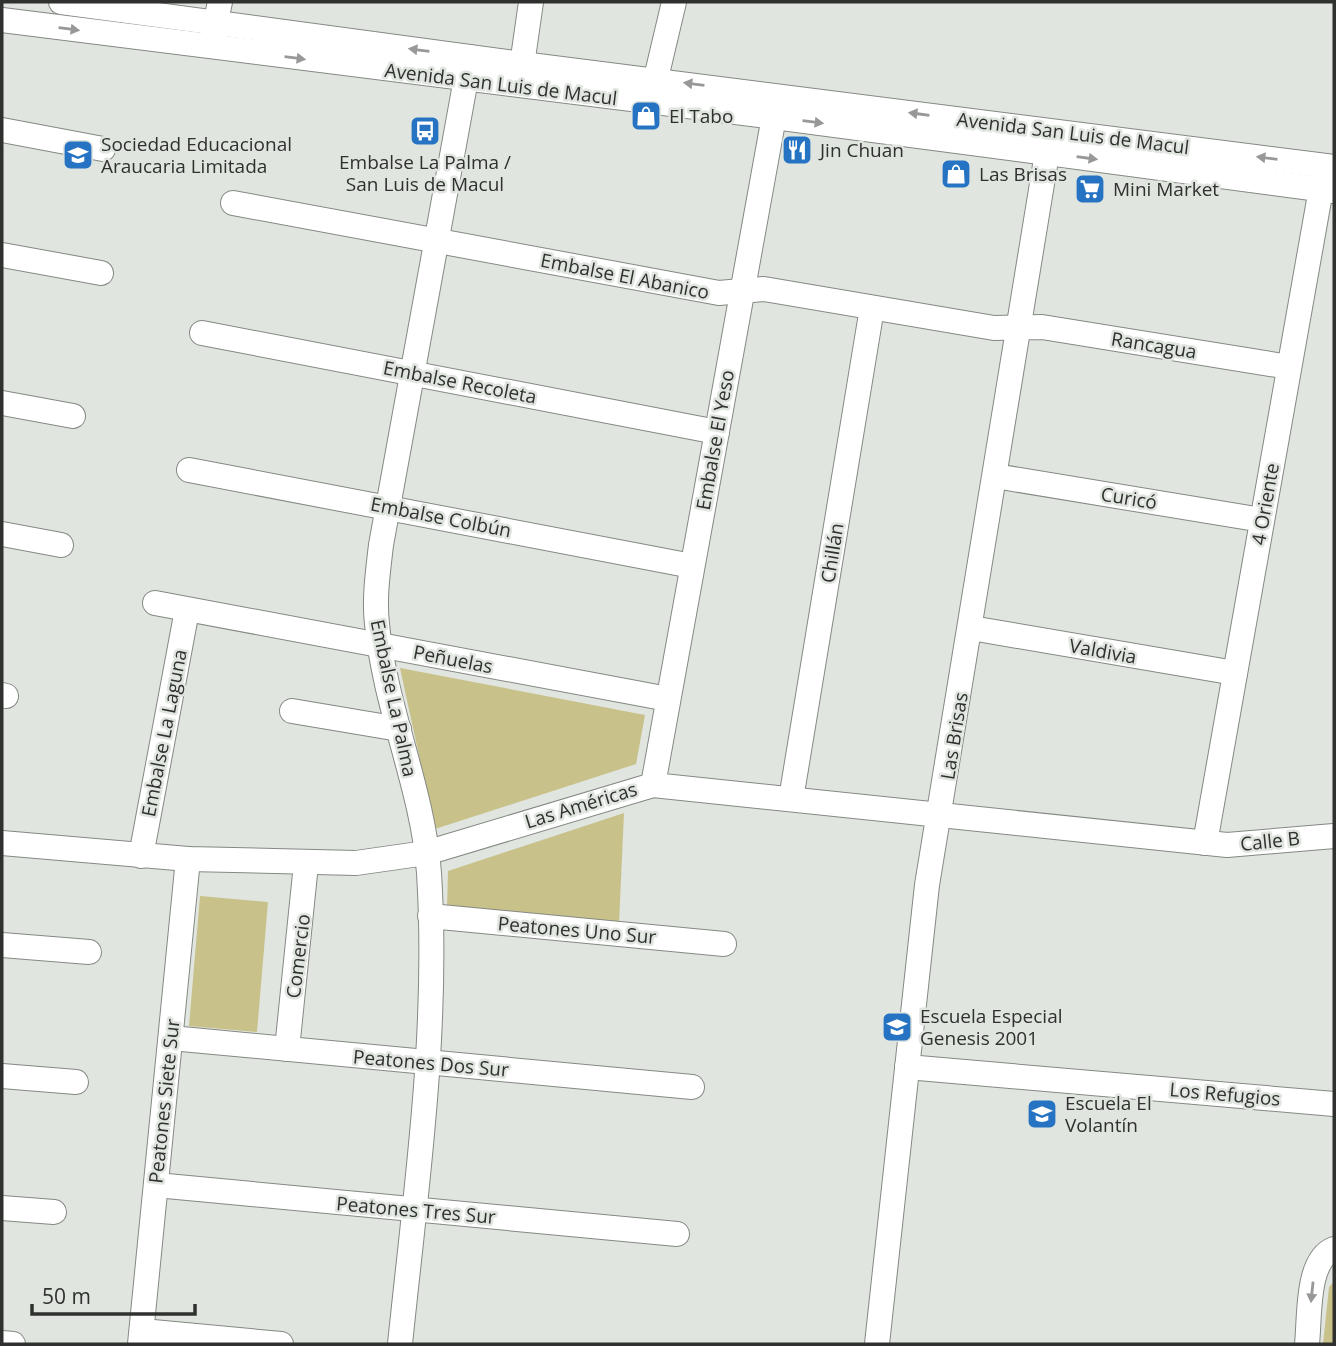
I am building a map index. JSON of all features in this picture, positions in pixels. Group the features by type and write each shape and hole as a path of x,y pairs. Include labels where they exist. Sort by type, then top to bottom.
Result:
{"street":[{"name":"Avenida San Luis de Macul","path":"61,2 215,24 468,68 1331,179"},
{"path":"521,75 531,2"},
{"path":"653,91 674,2"},
{"name":"Avenida San Luis de Macul","path":"2,20 215,24"},
{"name":"Embalse La Palma","path":"400,1344 428,1062 430,916 426,853 380,646 377,572 468,68"},
{"name":"Embalse El Yeso","path":"653,785 776,106"},
{"path":"2,131 103,149"},
{"name":"Las Brisas","path":"877,1344 922,923 1049,142"},
{"name":"4 Oriente","path":"1205,843 1289,367 1331,179"},
{"name":"Embalse El Abanico","path":"233,203 719,293 764,289 994,328 1019,327"},
{"path":"2,256 101,273"},
{"name":"Chillán","path":"791,799 872,308"},
{"name":"Rancagua","path":"1019,327 1042,327 1289,367"},
{"name":"Embalse Recoleta","path":"202,333 717,432"},
{"path":"2,403 74,416"},
{"name":"Embalse Colbún","path":"189,470 692,566"},
{"name":"Curicó","path":"995,476 1262,520"},
{"path":"2,534 61,545"},
{"name":"Peñuelas","path":"155,603 668,699"},
{"name":"Embalse La Laguna","path":"141,856 187,610"},
{"name":"Valdivia","path":"971,628 1235,673"},
{"path":"292,711 399,729"},
{"name":"Las Américas","path":"2,843 188,859 306,864 356,863 426,853 653,785 1205,843"},
{"name":"Calle B","path":"1205,843 1247,846 1334,836"},
{"name":"Peatones Siete Sur","path":"141,1338 188,859"},
{"name":"Comercio","path":"287,1049 306,864"},
{"name":"Peatones Uno Sur","path":"430,916 724,944"},
{"path":"2,944 89,952"},
{"name":"Peatones Dos Sur","path":"170,1038 692,1087"},
{"name":"Los Refugios","path":"906,1067 1334,1104"},
{"path":"2,1076 76,1082"},
{"name":"Peatones Tres Sur","path":"156,1185 677,1234"},
{"path":"2,1208 54,1212"},
{"path":"1307,1344 1316,1265 1325,1253 1334,1249"},
{"path":"141,1338 270,1344"},
{"path":"2,1343 13,1344"}],"shaded area":[{"path":"400,668 645,715 636,764 435,829"},
{"path":"624,813 619,924 447,908 448,871"},
{"path":"200,896 268,902 257,1032 189,1026"},
{"path":"1334,1282 1334,1344 1323,1344 1329,1287"}],"place":[{"name":"El Tabo","path":"646,116"},
{"name":"Embalse La Palma / San Luis de Macul","path":"425,131"},
{"name":"Jin Chuan","path":"797,150"},
{"name":"Sociedad Educacional Araucaria Limitada","path":"78,155"},
{"name":"Las Brisas","path":"956,174"},
{"name":"Mini Market","path":"1090,189"},
{"name":"Escuela Especial Genesis 2001","path":"897,1027"},
{"name":"Escuela El Volantín","path":"1042,1114"}]}
